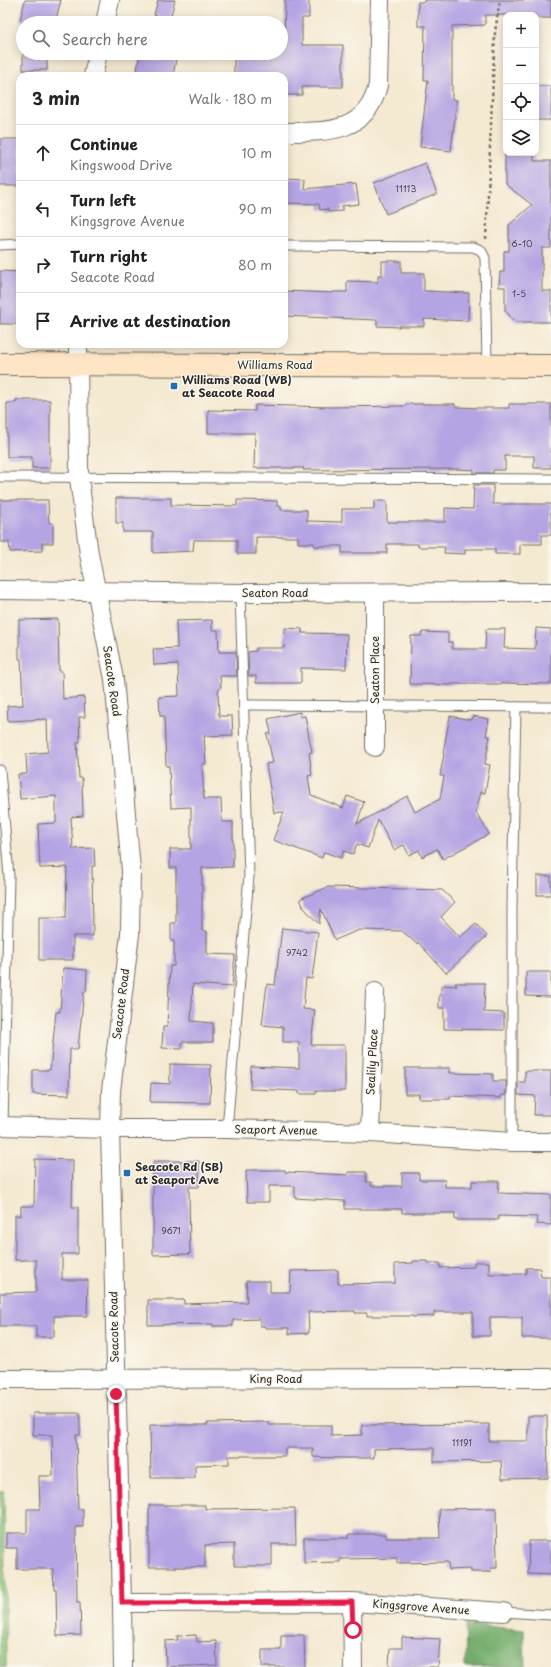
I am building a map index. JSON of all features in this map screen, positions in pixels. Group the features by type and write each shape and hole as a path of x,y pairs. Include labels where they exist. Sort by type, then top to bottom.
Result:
{"street":[{"path":"107,16 110,0"},
{"path":"288,132 320,132 333,130 350,124 367,111 375,96 378,85 380,0"},
{"path":"94,72 96,60"},
{"name":"Williams Road","path":"0,364 78,354 487,366 551,366"},
{"name":"Seacote Road","path":"78,354 79,478 89,554 114,680 131,870 130,934 111,1091 110,1129 122,1603 122,1667"},
{"name":"Seaton Road","path":"0,590 240,593 551,592"},
{"name":"Seaton Place","path":"375,593 375,747"},
{"name":"Sealily Place","path":"370,1133 375,992"},
{"name":"Seaport Avenue","path":"1,1126 110,1129 227,1129 370,1133 512,1142 551,1142"},
{"name":"King Road","path":"0,1379 551,1378"},
{"path":"352,1602 353,1667"},
{"name":"Kingsgrove Avenue","path":"122,1603 352,1602 504,1612"}],"lane":[{"path":"0,245 16,244"},
{"path":"288,246 473,247 481,250 486,258 487,366"},
{"path":"0,477 551,479"},
{"path":"227,1129 249,876 240,593"},
{"path":"244,705 551,707"},
{"path":"512,1142 512,906 516,707"},
{"path":"0,770 9,876 1,1126"},
{"path":"504,1612 551,1615"}],"path":[{"path":"481,250 486,241 495,32 500,0"}],"green space":[{"path":"0,1492 4,1492 6,1667 0,1667"},
{"path":"466,1624 524,1630 525,1667 465,1667"}],"building":[{"path":"25,0 61,0 57,16 21,16"},
{"path":"158,0 175,0 171,16 154,15"},
{"path":"285,0 309,0 309,18 302,18 302,45 343,45 343,87 302,87 302,95 288,95 288,72 234,72 234,60 288,60 288,16 285,16"},
{"path":"424,0 551,0 551,18 539,18 539,12 503,12 503,15 485,15 485,25 452,26 452,99 457,100 451,151 420,147 428,80 424,80 425,26 418,26 418,2 424,2"},
{"path":"23,60 47,60 47,70 23,70"},
{"path":"139,60 176,60 174,72 137,72"},
{"path":"539,86 551,86 551,120 539,120"},
{"path":"0,139 16,139 16,186 0,186"},
{"path":"505,156 534,156 534,161 551,161 551,248 542,248 542,291 551,291 551,322 515,322 505,310 505,287 499,287 500,272 504,272 504,251 509,251 509,225 532,205 505,184"},
{"path":"425,163 437,194 386,214 374,183"},
{"path":"288,178 305,179 304,189 356,184 359,204 342,206 342,211 328,212 328,209 320,210 319,204 288,203"},
{"path":"382,261 401,261 401,273 424,273 424,291 469,293 468,321 424,319 424,326 399,327 377,326 377,320 288,316 288,291 347,292 347,281 378,282 378,275 382,275"},
{"path":"0,271 16,272 16,324 0,324"},
{"path":"16,400 50,400 50,468 32,468 32,457 7,457 7,403 16,403"},
{"path":"406,404 455,404 455,407 509,408 509,404 551,404 551,468 534,468 534,456 505,456 505,470 493,470 493,473 474,473 474,470 457,469 303,470 304,468 254,468 255,433 208,433 208,410 255,411 255,405 330,407 406,406"},
{"path":"474,485 493,485 493,504 551,504 551,535 542,535 542,544 520,544 520,554 495,554 495,549 465,549 465,554 444,553 445,547 418,547 418,544 387,544 387,553 342,553 342,546 314,546 314,543 298,543 298,537 256,537 256,554 237,554 237,540 194,540 193,551 153,553 153,532 123,532 123,523 116,523 116,498 171,498 171,505 237,506 237,500 277,501 277,506 281,506 281,510 307,510 307,521 342,522 342,509 374,509 374,501 387,501 387,522 445,522 445,508 473,509"},
{"path":"0,500 48,500 49,523 53,523 53,543 42,543 42,551 10,552 9,542 0,542"},
{"path":"58,619 59,671 62,671 63,699 84,697 85,717 79,717 80,742 77,742 79,778 82,778 83,816 71,817 73,849 94,848 95,866 92,866 93,936 73,936 73,960 39,960 39,918 66,918 67,867 40,868 38,824 56,823 56,796 20,799 18,774 27,774 26,754 48,752 47,719 8,721 7,706 23,705 21,659 19,659 19,620"},
{"path":"212,620 212,630 218,630 219,652 236,652 237,676 220,676 221,687 218,691 219,716 232,716 233,735 204,736 206,764 202,764 204,799 221,799 222,822 233,822 233,867 202,868 202,931 207,931 207,954 235,955 232,987 193,984 191,1021 213,1023 213,1042 182,1042 182,1049 162,1048 163,1027 167,1027 170,966 174,966 174,941 171,941 171,923 176,923 176,868 170,868 170,849 191,849 191,807 171,808 169,766 166,766 164,716 160,716 159,697 179,696 178,664 154,665 153,649 177,648 176,621"},
{"path":"285,628 302,629 302,633 347,634 346,669 301,668 301,683 256,683 256,676 249,676 248,652 256,651 256,648 284,648"},
{"path":"536,628 551,629 551,684 410,684 411,636 421,636 422,632 448,633 448,642 452,642 452,649 485,649 486,629 505,629 504,648 535,649"},
{"path":"300,712 300,717 305,716 312,752 309,753 312,775 308,776 311,795 343,808 347,796 364,802 357,824 407,796 415,812 440,799 444,776 440,776 450,716 472,720 473,716 489,719 486,736 490,736 485,764 490,765 485,793 481,792 476,812 489,834 443,859 437,849 422,857 419,850 409,855 404,845 394,850 378,820 368,848 357,844 353,854 344,851 341,858 324,852 322,858 273,840 284,812 274,813 266,764 273,763 267,734 271,733 268,719"},
{"path":"537,876 551,876 551,895 537,895"},
{"path":"328,887 442,890 455,902 441,917 460,937 476,924 487,936 446,973 418,942 417,944 402,931 359,930 335,940 321,909 319,924 304,908 300,899"},
{"path":"282,928 318,932 312,979 306,978 303,1009 315,1010 311,1045 345,1045 345,1091 316,1091 316,1094 299,1094 299,1091 250,1089 251,1066 299,1068 299,1042 283,1042 283,1027 262,1025 267,984 275,985"},
{"path":"63,968 87,970 86,992 84,992 78,1049 70,1049 69,1095 33,1094 33,1070 50,1070 56,1012 60,1012"},
{"path":"526,972 551,972 551,997 526,996"},
{"path":"455,983 485,983 484,1012 504,1013 504,1030 444,1029 444,1008 439,1008 441,985 457,986"},
{"path":"170,1064 211,1065 210,1103 150,1102 151,1083 170,1084"},
{"path":"405,1068 450,1068 450,1073 493,1074 493,1081 506,1081 506,1095 501,1095 501,1098 450,1096 450,1099 419,1099 419,1094 405,1094"},
{"path":"525,1071 551,1071 551,1115 534,1115 535,1096 518,1095 518,1082 525,1082"},
{"path":"35,1159 73,1160 72,1207 78,1207 78,1254 62,1254 62,1280 88,1280 87,1316 54,1316 54,1337 36,1337 36,1326 0,1326 0,1293 36,1292 36,1260 15,1260 15,1215 21,1216 21,1206 34,1206"},
{"path":"153,1161 199,1161 199,1187 189,1187 190,1254 153,1255"},
{"path":"246,1170 285,1170 285,1172 348,1175 348,1172 366,1172 366,1182 371,1182 371,1186 402,1186 402,1173 419,1173 419,1180 445,1180 445,1187 472,1187 472,1181 499,1181 498,1193 551,1195 551,1225 536,1224 537,1217 498,1216 498,1220 455,1220 455,1213 402,1213 402,1209 345,1209 345,1201 295,1198 295,1186 269,1186 269,1202 247,1202"},
{"path":"413,1261 440,1263 440,1268 474,1267 474,1262 489,1262 489,1274 526,1274 526,1268 540,1268 541,1277 551,1277 551,1338 522,1338 522,1317 490,1317 490,1336 473,1336 473,1312 434,1312 434,1316 413,1317 367,1316 367,1313 355,1313 355,1311 308,1312 309,1333 289,1334 289,1328 265,1328 265,1326 260,1326 260,1319 233,1320 233,1326 213,1326 213,1324 148,1325 148,1300 184,1300 184,1304 247,1302 246,1281 270,1281 270,1292 290,1292 291,1271 338,1270 338,1284 395,1283 395,1264 413,1263"},
{"path":"33,1413 80,1413 80,1435 76,1435 78,1509 83,1509 83,1527 76,1527 77,1602 80,1602 81,1635 57,1636 56,1589 54,1589 53,1569 17,1569 17,1548 6,1548 6,1533 27,1533 27,1509 40,1509 39,1476 53,1476 52,1435 33,1435"},
{"path":"528,1416 547,1416 548,1478 502,1479 501,1461 434,1462 434,1448 374,1449 374,1458 340,1458 313,1457 313,1448 285,1448 285,1456 229,1456 229,1464 195,1465 195,1478 151,1478 150,1425 207,1425 207,1423 269,1422 269,1425 331,1425 331,1436 362,1435 362,1425 489,1424 489,1441 528,1441"},
{"path":"149,1505 205,1505 205,1509 295,1508 296,1544 272,1544 272,1566 234,1566 234,1544 205,1545 205,1567 149,1567"},
{"path":"496,1508 497,1568 491,1568 491,1572 471,1572 471,1569 449,1570 448,1562 397,1563 397,1558 340,1559 340,1562 304,1563 304,1538 349,1538 349,1534 386,1534 386,1538 440,1538 439,1509"},
{"path":"529,1541 551,1541 551,1575 528,1574"},
{"path":"196,1635 197,1642 216,1641 217,1665 166,1667 165,1641 178,1640 177,1636"},
{"path":"281,1635 304,1635 305,1667 262,1667 262,1650 281,1650"},
{"path":"402,1637 440,1639 438,1667 389,1666 390,1648 402,1648"}],"place":[{"name":"Williams Road (WB) at Seacote Road","path":"174,386"},
{"name":"Seacote Rd (SB) at Seaport Ave","path":"127,1173"}],"route":[{"path":"116,1394 122,1603 352,1602 353,1630"}]}
